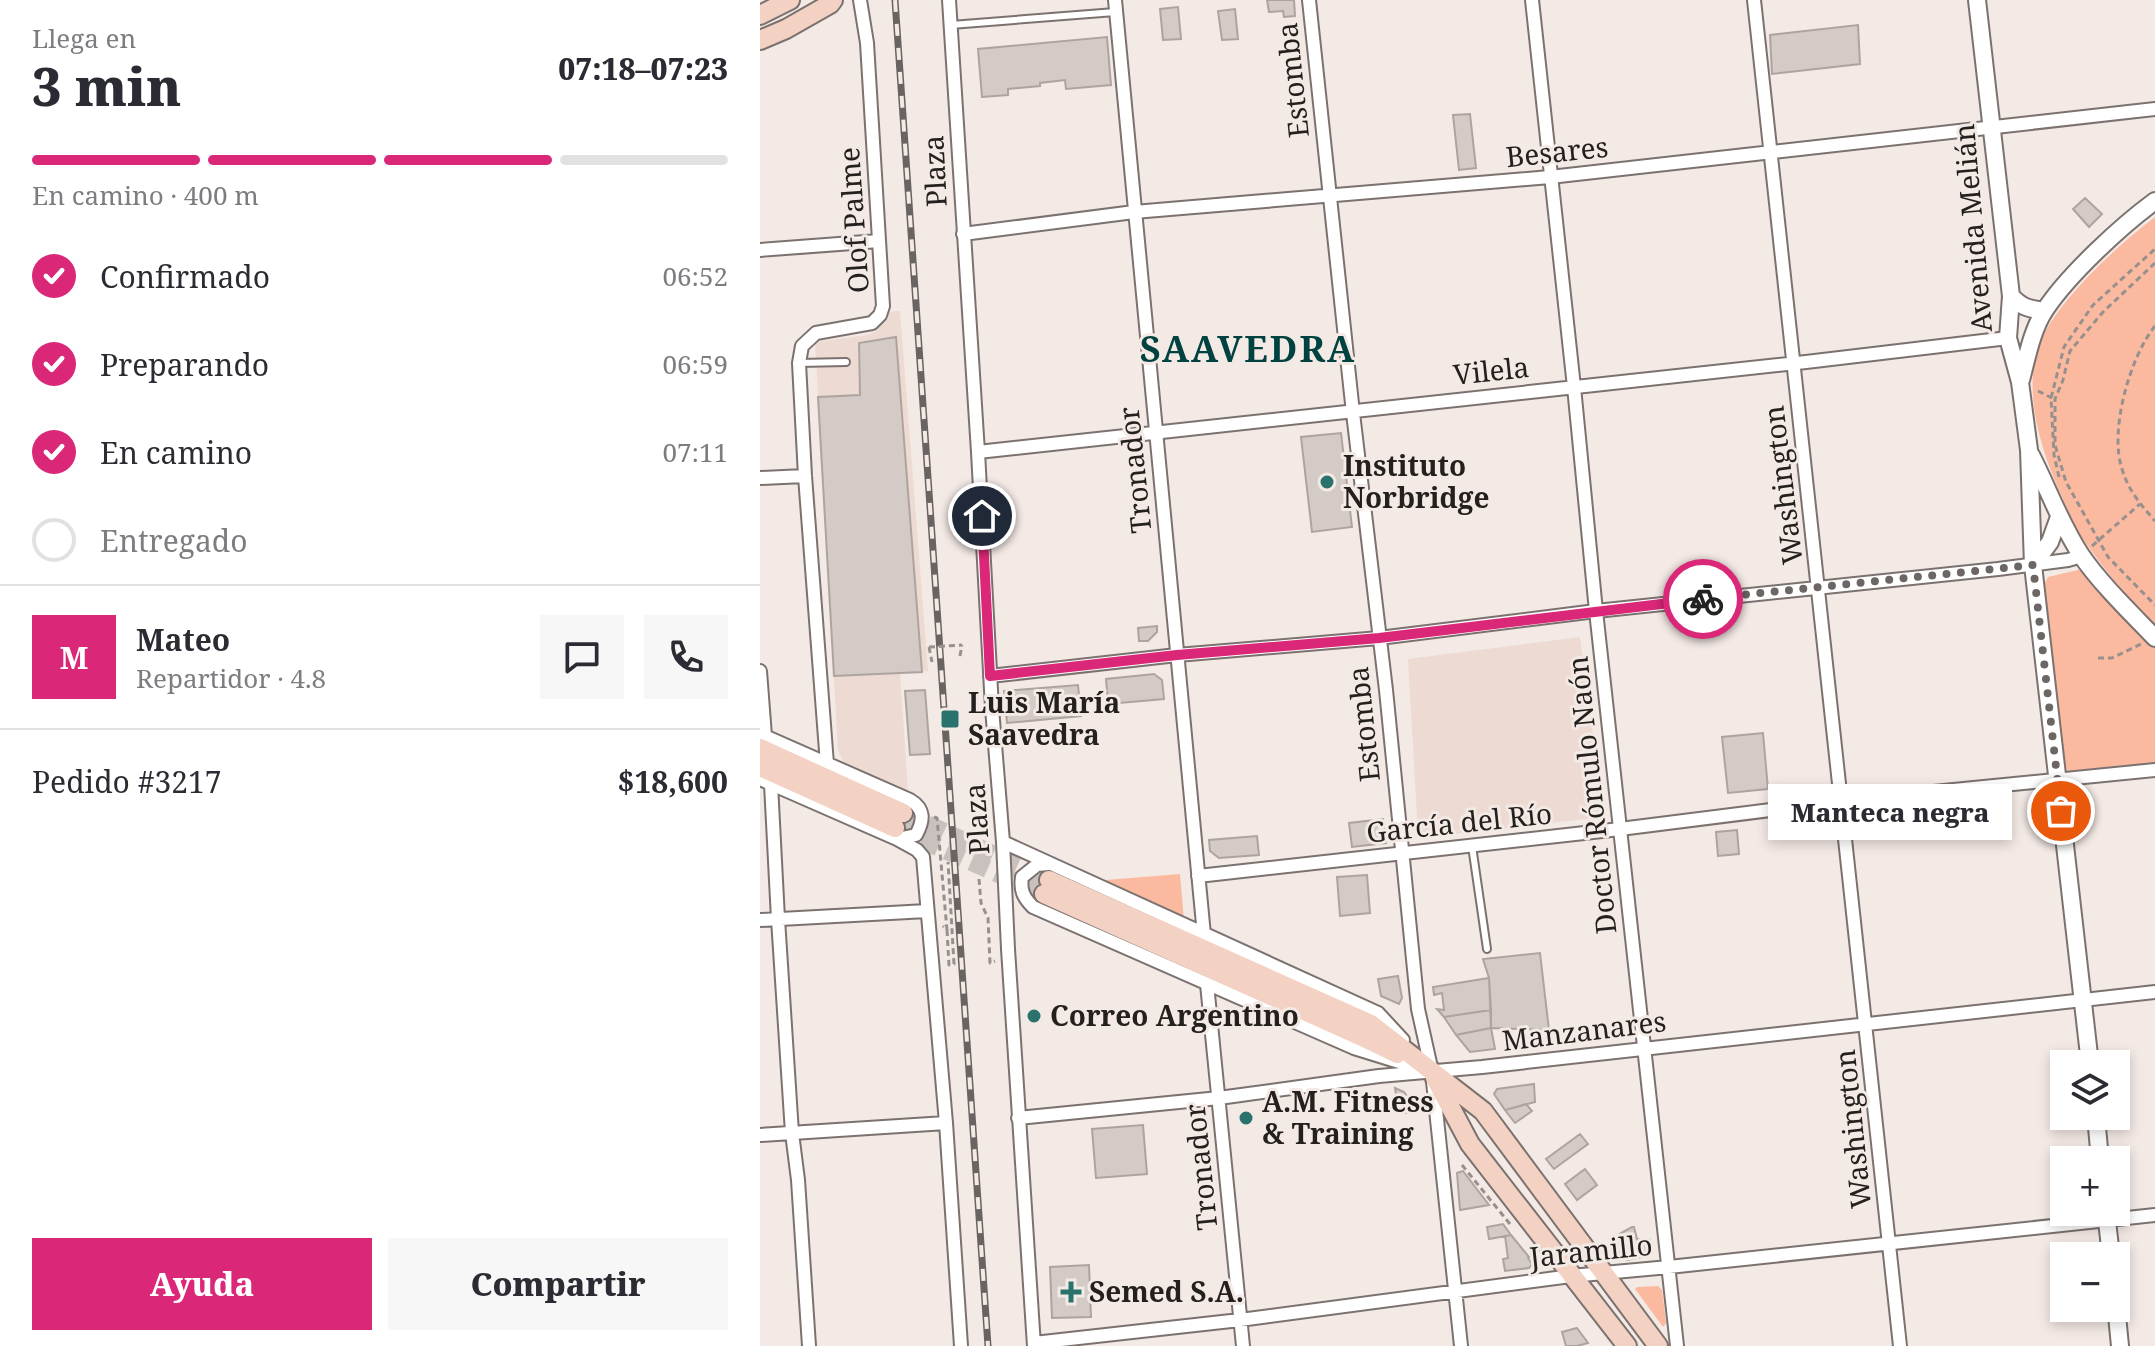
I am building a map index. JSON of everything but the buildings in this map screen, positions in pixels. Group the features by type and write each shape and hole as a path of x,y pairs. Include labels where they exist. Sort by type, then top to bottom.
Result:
{"main road":[{"path":"760,15 790,0"},
{"path":"760,40 786,29 833,0"},
{"path":"762,739 898,827"},
{"path":"760,767 898,827"},
{"path":"1043,886 1432,1072 1483,1111 1658,1346"},
{"path":"1432,1072 1470,1144 1627,1346"}],"street":[{"name":"Olof Palme","path":"799,363 802,346 816,333 872,323 883,306 867,43 860,0"},
{"name":"Plaza","path":"949,0 1034,1345"},
{"name":"Estomba","path":"1309,0 1418,1009 1432,1072 1461,1346"},
{"name":"Doctor Rómulo Naón","path":"1532,0 1677,1346"},
{"name":"Washington","path":"1754,0 1900,1346"},
{"name":"Avenida Melián","path":"1977,0 2011,296 2008,338 2020,382 2029,450 2033,565 2088,1050"},
{"name":"Tronador","path":"1116,6 1204,935"},
{"name":"Besares","path":"963,234 1134,212 1550,177 2155,109"},
{"path":"2020,382 2030,344 2044,311 2071,278 2155,201"},
{"path":"760,250 879,241"},
{"path":"2011,296 2026,309 2044,311"},
{"name":"Vilela","path":"978,452 1353,413 2008,338"},
{"path":"799,363 827,764"},
{"name":"Avenida Melián","path":"2029,450 2059,517 2082,556 2150,640"},
{"path":"760,478 805,476"},
{"path":"2033,565 2050,542 2059,517"},
{"path":"990,676 1177,655 1379,638 1596,611 2033,565 2082,556"},
{"path":"760,671 762,739 910,800 918,805 923,814 916,835 766,781 809,1346"},
{"name":"García del Río","path":"1198,876 1842,801 2155,770"},
{"name":"Plaza","path":"898,827 923,857 961,1346"},
{"path":"1003,842 1043,886 1207,984 1354,1048 1432,1072"},
{"path":"1007,922 1011,914 1043,886"},
{"path":"1043,886 1204,935 1378,1013 1432,1072"},
{"path":"760,920 927,911"},
{"name":"Tronador","path":"1207,984 1243,1346"},
{"name":"Manzanares","path":"1018,1118 2155,992"},
{"path":"760,1135 946,1123"},
{"name":"Jaramillo","path":"2130,1216 2155,1215"},
{"name":"Jaramillo","path":"1034,1345 1571,1276 1889,1244 2050,1224"},
{"path":"2118,1322 2120,1346"}],"lane":[{"path":"951,25 1116,6"},
{"path":"799,363 846,362"},
{"path":"1472,846 1487,949"}],"path":[{"path":"2063,492 2054,455 2051,398 2064,347 2093,305 2155,249"},
{"path":"2155,263 2103,312 2070,351 2055,399 2055,445 2066,482 2108,557 2155,605"},
{"path":"2155,326 2137,356 2127,385 2117,452 2127,481 2140,504 2155,521"},
{"path":"2082,556 2140,504"},
{"path":"2098,658 2112,658 2150,640"},
{"path":"932,662 929,647 962,645 960,656"},
{"path":"923,814 937,818 949,965 954,964 948,862"},
{"path":"979,879 981,903 988,918 990,963 995,962 993,915"},
{"path":"927,911 947,930"},
{"path":"1462,1165 1510,1224"}],"shaded area":[{"path":"2155,217 2155,625 2123,591 2085,543 2073,522 2041,441 2033,401 2033,381 2040,343 2060,310 2108,257"},
{"path":"900,311 928,671 900,673 908,791 844,762 838,751 815,342 868,335 878,330 887,312"},
{"path":"2082,569 2155,648 2155,763 2068,771 2064,767 2043,587 2048,577"},
{"path":"1580,637 1604,817 1426,837 1418,833 1408,659"},
{"path":"1180,874 1184,921 1093,881"},
{"path":"1658,1286 1662,1290 1666,1323 1663,1327 1635,1289"}],"tunnel":[{"path":"903,813 1049,880"},
{"path":"897,829 1044,894"}],"railway":[{"path":"895,0 988,1346"}],"way so far":[{"path":"1703,599 2033,565 2061,811"}],"place":[{"name":"Instituto Norbridge","path":"1327,482"},
{"name":"Luis María Saavedra","path":"950,719"},
{"name":"Manteca negra","path":"2061,811"},
{"name":"Correo Argentino","path":"1034,1016"},
{"name":"A.M. Fitness & Training","path":"1246,1118"},
{"name":"Semed S.A.","path":"1071,1292"}],"district":[{"name":"SAAVEDRA","path":"1248,349"}],"route":[{"path":"982,516 990,676 1177,655 1379,638 1703,599"}]}
